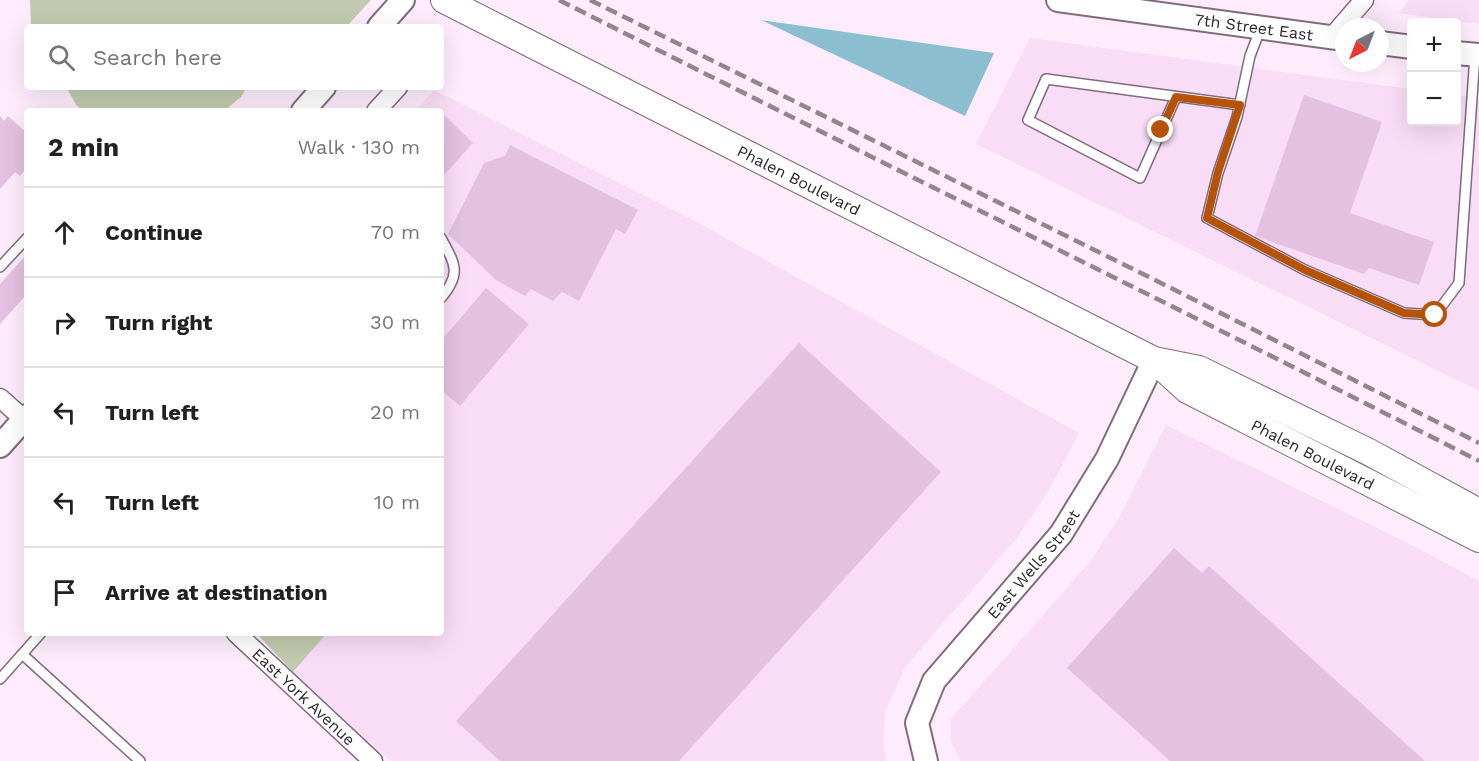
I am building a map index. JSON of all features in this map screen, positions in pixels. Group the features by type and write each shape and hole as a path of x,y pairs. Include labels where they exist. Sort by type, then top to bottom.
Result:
{"main road":[{"name":"Phalen Boulevard","path":"444,0 1154,360 1187,390 1479,539"},
{"name":"Phalen Boulevard","path":"1154,360 1199,369 1369,452 1479,512"}],"street":[{"path":"382,24 403,0"},
{"name":"7th Street East","path":"1058,0 1148,6 1261,27 1335,38"},
{"path":"1352,18 1364,0"},
{"path":"1389,44 1407,46"},
{"path":"306,108 321,90"},
{"path":"379,108 395,90"},
{"name":"East Wells Street","path":"926,761 917,723 934,681 1061,534 1107,459 1154,360"},
{"path":"0,398 24,417"},
{"path":"0,446 24,421"},
{"name":"East York Avenue","path":"239,636 373,761"}],"lane":[{"path":"1261,27 1250,56 1240,105 1218,172 1207,218 1305,270 1404,313 1435,315 1459,283 1470,54"},
{"path":"1176,97 1140,178 1028,120 1046,79 1240,105"},
{"path":"0,267 24,241"},
{"path":"444,244 454,264 453,284 444,294"},
{"path":"0,679 38,636"},
{"path":"22,654 140,761"}],"shaded area":[{"path":"1409,0 1479,0 1479,24 1461,22 1461,18 1435,18 1398,13"},
{"path":"1030,38 1407,88 1407,126 1461,126 1461,96 1479,98 1479,391 976,144"},
{"path":"434,90 693,220 1079,433 1049,490 1016,539 905,667 885,712 883,741 886,761 391,761 293,672 324,636 444,636 444,108 418,108"},
{"path":"1166,425 1412,545 1479,581 1479,761 961,761 951,742 951,719 1089,563 1117,522"}],"green space":[{"path":"30,0 371,0 349,24 31,24"},
{"path":"68,90 245,90 241,97 228,108 81,108"},
{"path":"259,636 324,636 293,672"}],"water":[{"path":"761,20 994,53 965,116"}],"building":[{"path":"1304,95 1382,122 1350,213 1434,242 1419,285 1369,268 1364,274 1255,236"},
{"path":"444,115 473,143 444,175"},
{"path":"0,116 4,121 8,116 24,130 24,171 20,176 15,172 0,189"},
{"path":"510,145 638,210 625,234 616,229 579,301 562,292 553,301 531,289 525,296 496,280 448,234 484,163 505,156"},
{"path":"24,257 24,297 0,324 0,284"},
{"path":"486,288 529,324 460,406 444,393 444,337"},
{"path":"799,343 941,472 679,761 500,761 456,721"},
{"path":"1174,548 1202,573 1209,566 1425,761 1170,761 1067,668"}],"railway":[{"path":"559,0 1479,461"},
{"path":"590,0 1479,443"}],"route":[{"path":"1161,130 1176,97 1240,105 1218,172 1207,218 1305,270 1404,313 1435,315"}]}
